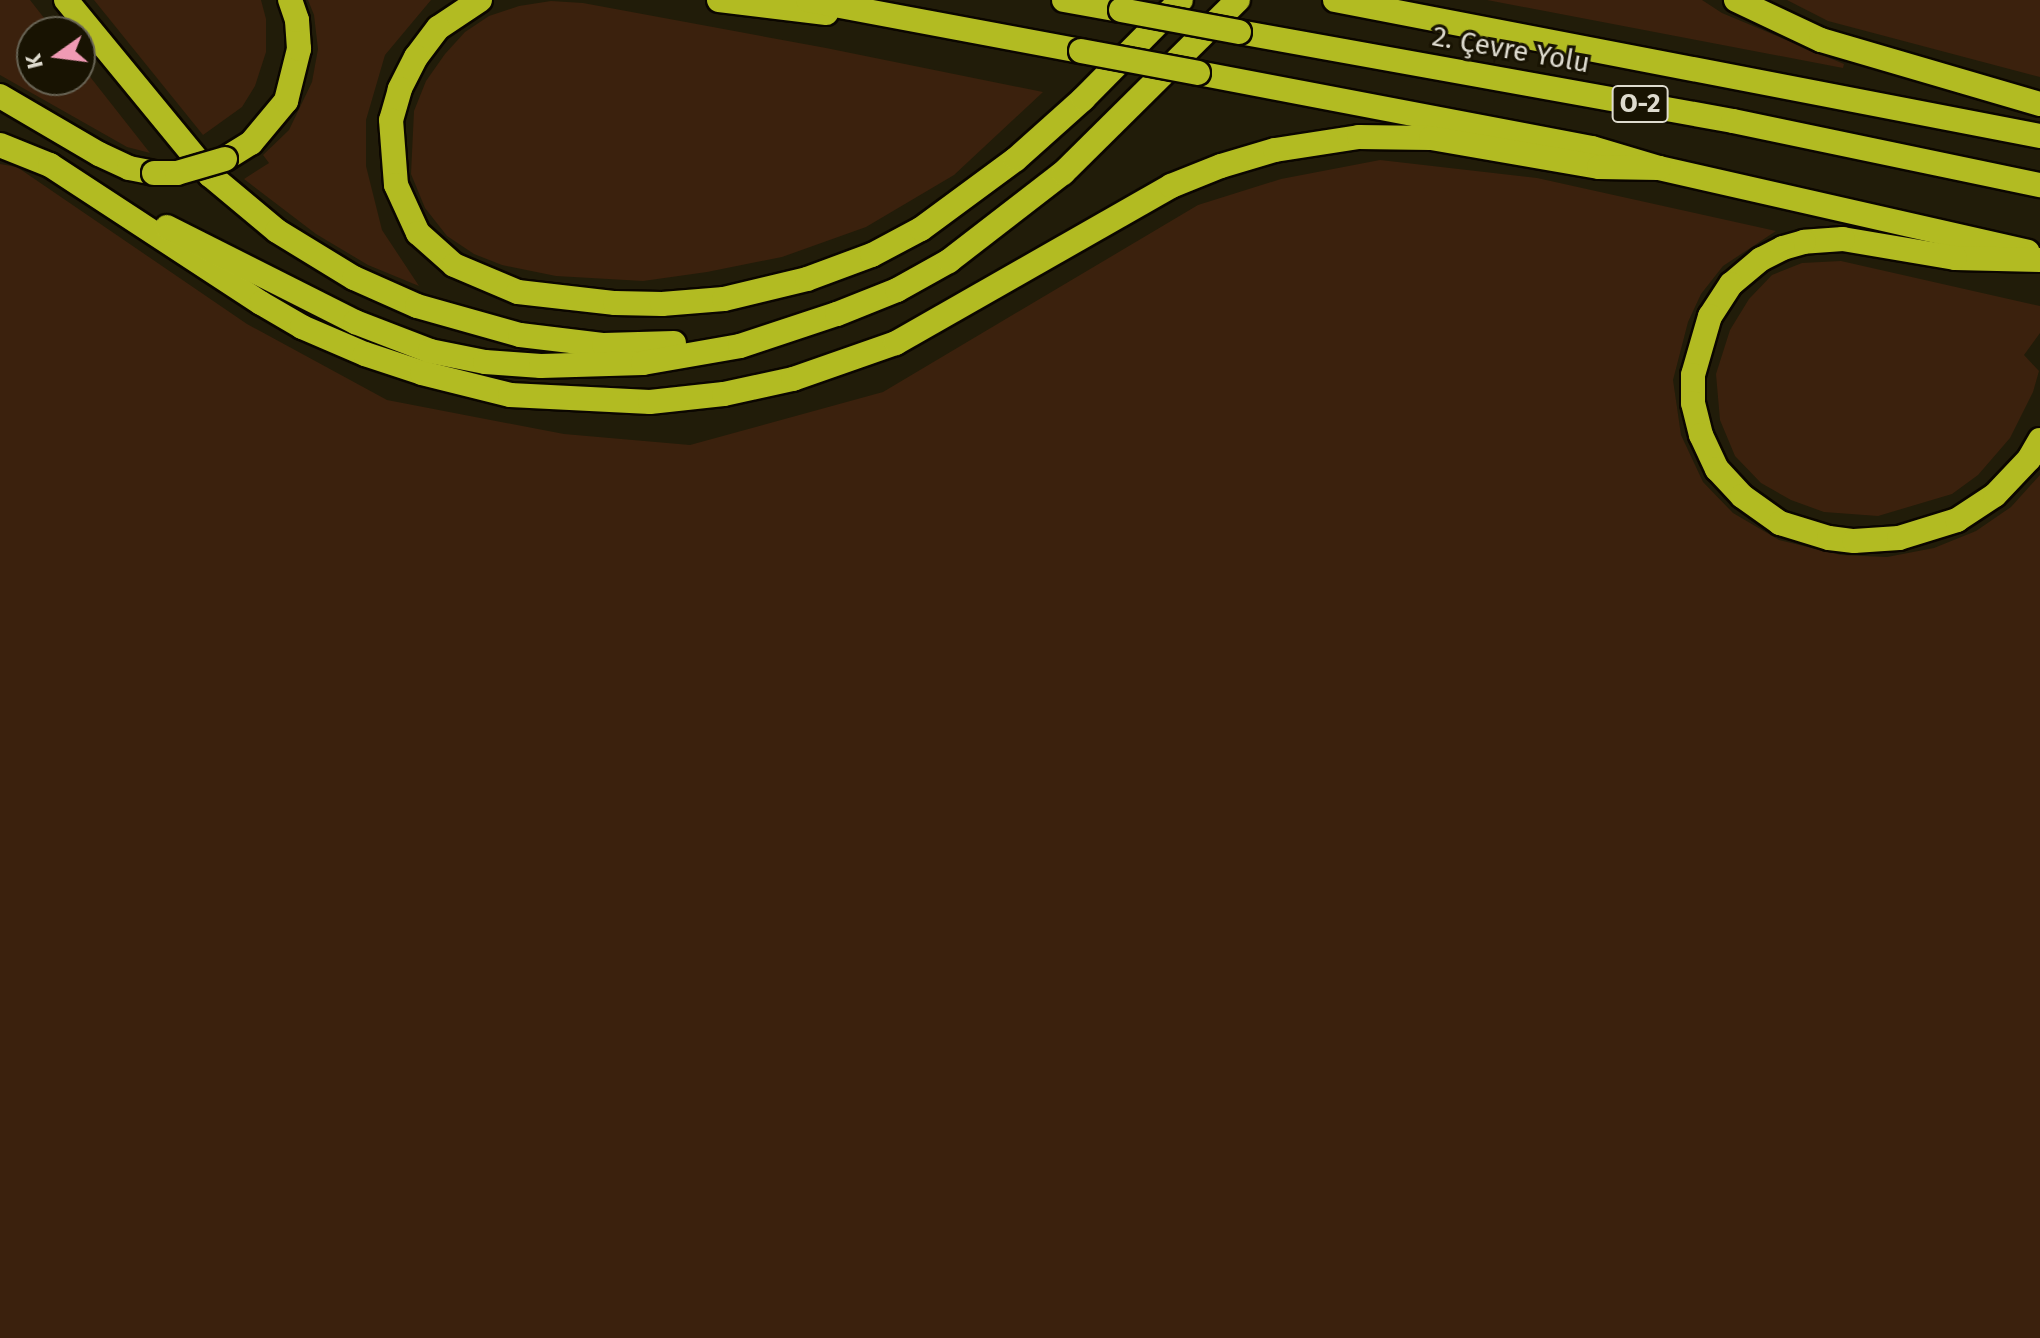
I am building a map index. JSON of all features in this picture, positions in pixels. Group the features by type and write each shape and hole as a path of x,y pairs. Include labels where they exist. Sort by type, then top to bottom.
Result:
{"highway":[{"path":"66,0 210,175 277,231 354,278 417,306 469,324 578,342 644,346 788,330"},
{"path":"0,96 99,154 154,173 177,173 225,159 251,143 286,101 299,49 297,20 290,0"},
{"path":"480,0 438,28 416,57 400,89 391,120 396,185 418,233 454,265 518,292 615,303 662,304 724,299 807,279 872,255 921,229 1016,159 1083,99 1181,0"},
{"path":"719,0 820,14 864,11"},
{"path":"808,0 1553,140 1659,168 2040,257"},
{"name":"2. Çevre Yolu","path":"1064,0 1733,121 2040,185"},
{"path":"97,193 355,322 430,351 485,362 541,366 655,361 740,346 788,330 897,290 949,261 1013,215 1099,140 1238,0"},
{"name":"2. Çevre Yolu","path":"1335,0 2040,136"},
{"path":"1736,0 1821,40 2040,104"},
{"path":"0,145 50,165 97,193 302,327 365,354 422,373 510,395 650,402 724,394 793,379 896,343 1171,186 1221,166 1275,150 1359,137 1431,138 1599,167 1659,168"},
{"path":"2040,257 1969,259 1843,239 1804,242 1783,248 1761,259 1731,284 1710,316 1693,375 1693,403 1701,435 1717,469 1742,496 1780,523 1829,538 1854,541 1899,538 1957,520 1995,495 2029,459 2040,440"}],"shaded area":[{"path":"0,0 30,0 42,16 16,16 16,84 0,75"},
{"path":"94,0 261,0 266,19 266,52 255,86 242,107 203,135"},
{"path":"308,0 431,0 385,55 366,120 366,166 382,230 419,286 368,265 316,234 244,179 269,163 263,155 289,130 312,82 318,49 314,15"},
{"path":"1487,0 1702,0 1722,13 1844,64 1843,68"},
{"path":"1787,0 2040,0 2040,77 1828,21"},
{"path":"551,1 583,3 1043,92 954,175 866,227 782,257 707,272 643,281 556,276 502,265 474,254 447,236 425,208 411,174 414,111 426,81 445,54 465,32 489,16 519,6"},
{"path":"96,84 150,153 127,147 37,96 96,96"},
{"path":"1380,160 1537,178 1776,231 1723,266 1701,294 1688,322 1673,380 1681,435 1703,482 1733,513 1779,540 1841,555 1887,557 1934,548 1976,531 2011,507 2040,475 2040,1338 0,1338 0,164 17,167 247,324 387,400 564,434 690,445 883,392 1198,205 1281,179"},
{"path":"1841,261 2040,306 2040,333 2024,355 2039,371 2033,392 2010,438 1978,475 1952,494 1878,516 1824,512 1791,500 1761,483 1735,456 1720,420 1716,374 1730,330 1749,299 1772,275 1802,263"}]}
